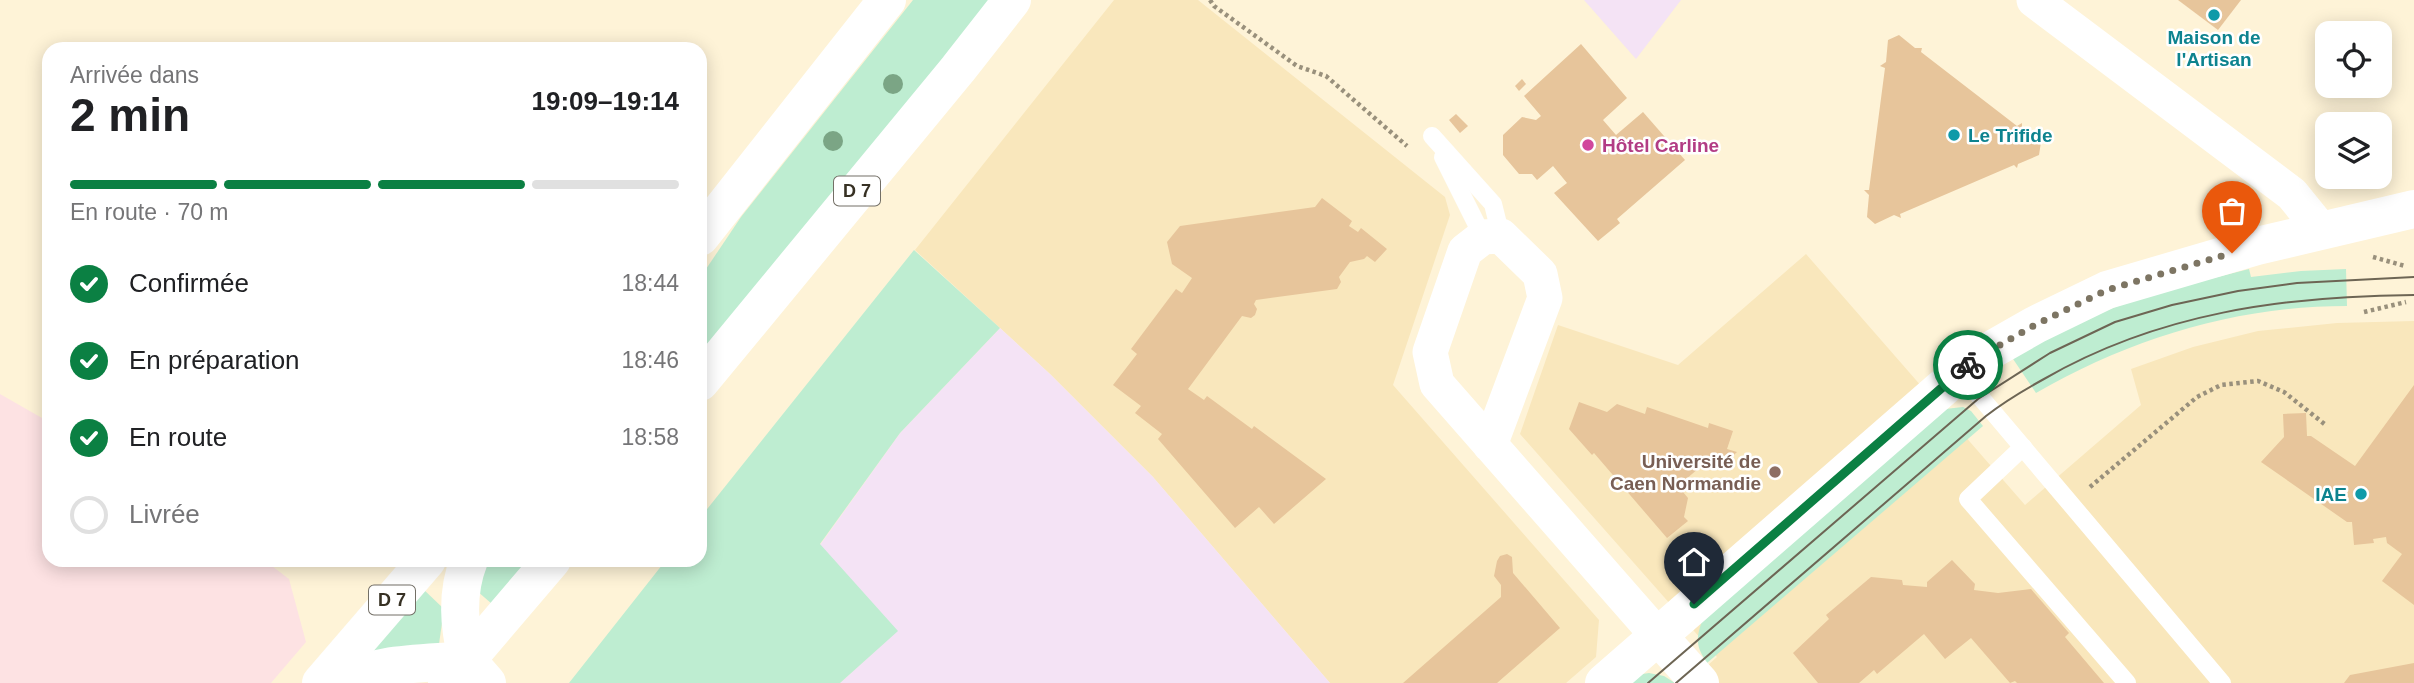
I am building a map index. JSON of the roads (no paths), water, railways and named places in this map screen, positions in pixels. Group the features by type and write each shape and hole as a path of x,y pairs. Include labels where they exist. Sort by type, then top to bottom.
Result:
{"main road":[{"path":"707,228 887,0"},
{"name":"D 7","path":"707,374 1012,0"},
{"path":"1604,683 1977,358 1993,348 2107,290 2257,246 2414,209"},
{"name":"D 7","path":"321,683 421,567"},
{"path":"467,567 460,592 461,634 467,675"},
{"path":"467,675 547,567"},
{"path":"1658,636 1700,683"},
{"path":"338,683 374,670 467,675"}],"street":[{"path":"2034,0 2292,194 2322,231"},
{"path":"1490,445 1545,298 1540,274 1492,236 1465,251 1430,352 1437,384 1490,445 1658,636"}],"lane":[{"path":"1432,136 1493,204 1492,236 1432,136"},
{"path":"1960,373 2222,683"},
{"path":"2023,447 1968,499 2127,683"}],"tram line":[{"path":"1648,683 1978,399 2050,353 2115,322 2172,305 2238,291 2297,283 2414,277"},
{"path":"1676,683 1986,416 2014,396 2087,356 2132,338 2223,313 2317,299 2414,295"}],"place":[{"name":"Maison de l'Artisan","path":"2214,15"},
{"name":"Le Trifide","path":"1954,135"},
{"name":"Hôtel Carline","path":"1588,145"},
{"name":"Université de Caen Normandie","path":"1775,472"},
{"name":"IAE","path":"2361,494"}]}
